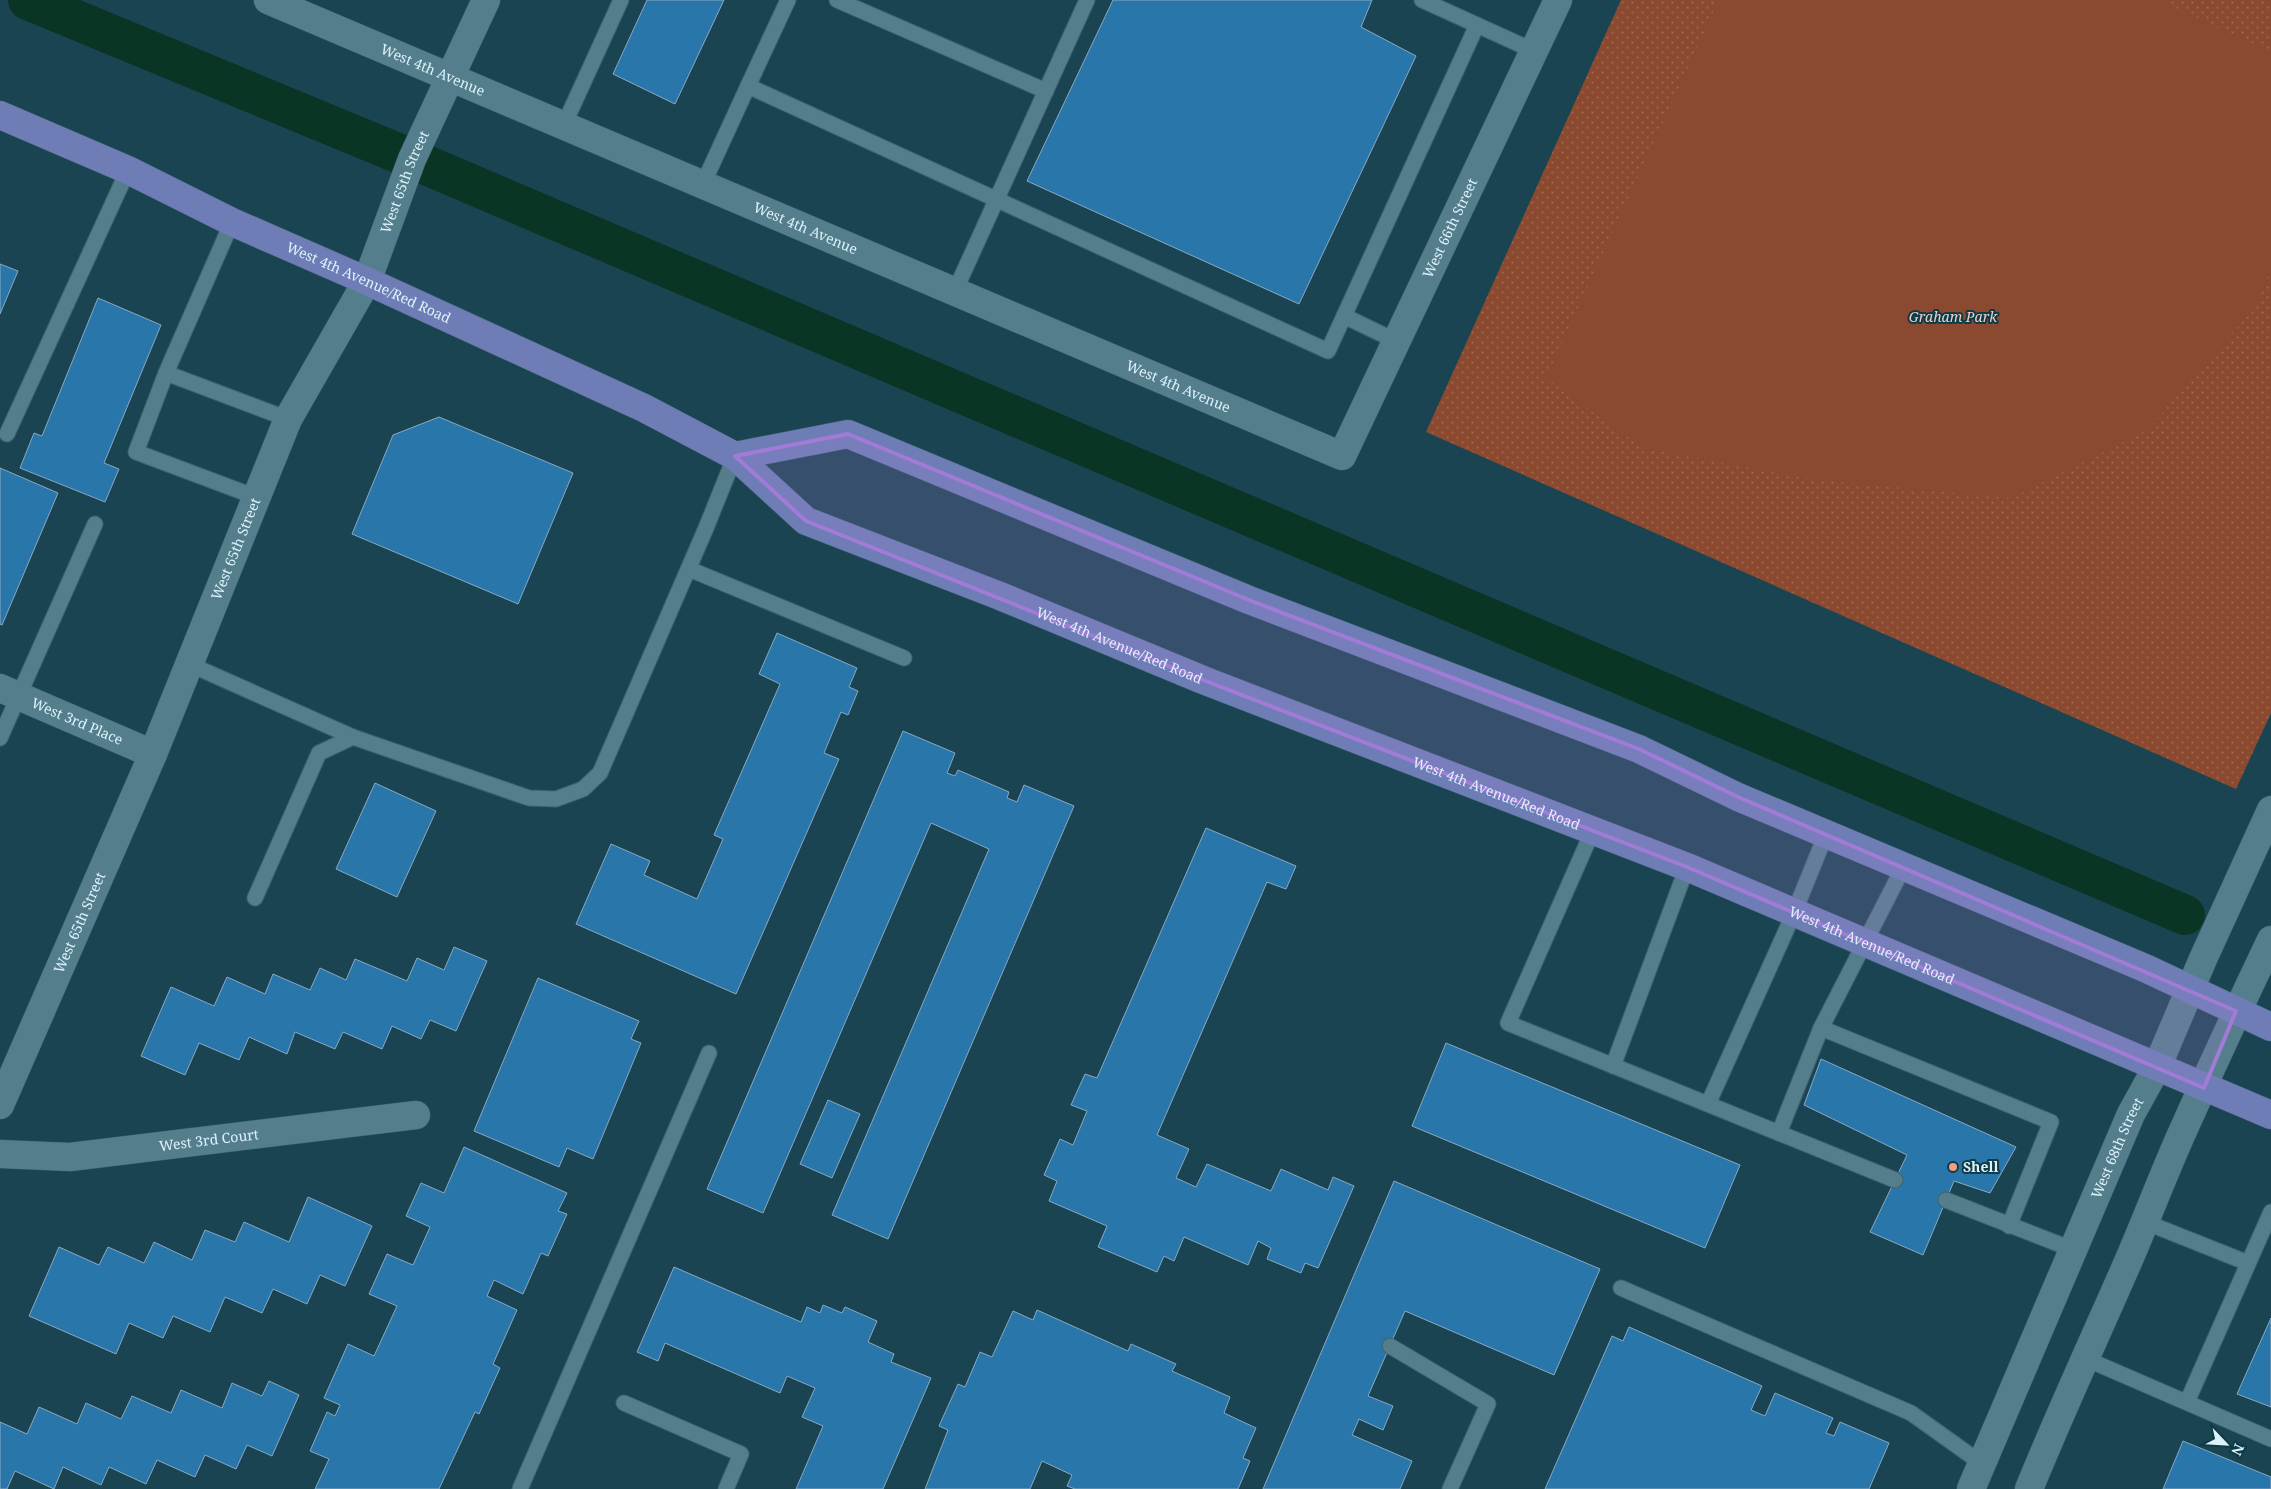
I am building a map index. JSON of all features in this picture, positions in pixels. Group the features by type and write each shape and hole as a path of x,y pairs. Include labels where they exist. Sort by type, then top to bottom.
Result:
{"main road":[{"name":"West 4th Avenue/Red Road","path":"0,115 128,170 232,222 367,281 644,408 735,456 806,521 1000,596 1203,680 1687,867 2271,1115"},
{"path":"735,456 848,434 1249,600 1639,750 1738,797 1904,866 2189,989 2271,1027"}],"street":[{"name":"West 4th Avenue","path":"268,0 451,76 1342,456"},
{"name":"West 65th Street","path":"0,1105 153,754 288,419 367,281 412,159 486,0"},
{"name":"West 66th Street","path":"1342,456 1558,0"},
{"name":"West 3rd Place","path":"9,692 153,754"},
{"name":"West 68th Street","path":"1971,1489 2131,1114 2157,1067 2189,989 2271,810"},
{"path":"2029,1489 2084,1358 2181,1136 2204,1088 2236,1011 2271,940"},
{"name":"West 3rd Court","path":"0,1154 70,1157 416,1115"}],"lane":[{"path":"564,125 621,0"},
{"path":"703,184 788,0"},
{"path":"837,0 1046,91"},
{"path":"955,291 1087,0"},
{"path":"1422,0 1534,51"},
{"path":"748,86 1328,351 1477,25"},
{"path":"7,434 128,170"},
{"path":"232,222 166,373 136,452 256,497"},
{"path":"1344,316 1396,341"},
{"path":"166,373 288,419"},
{"path":"189,664 353,737 529,798 556,799 583,789 600,773 689,569 735,456"},
{"path":"0,738 9,692 95,524"},
{"path":"689,569 904,658"},
{"path":"255,898 319,753 353,737"},
{"path":"1593,830 1508,1023 1895,1180"},
{"path":"1708,1104 1794,913 1826,834"},
{"path":"1779,1133 1821,1028 1904,866"},
{"path":"1613,1066 1687,867"},
{"path":"1821,1028 2051,1122 2009,1226"},
{"path":"520,1489 709,1053"},
{"path":"1946,1200 2074,1250"},
{"path":"2188,1402 2271,1212"},
{"path":"2145,1222 2248,1263"},
{"path":"1621,1288 1912,1412 1981,1463"},
{"path":"1390,1346 1488,1404 1450,1489"},
{"path":"2084,1358 2271,1439"},
{"path":"624,1403 741,1454 726,1489"}],"highlighted area":[{"path":"848,434 1249,600 1639,749 1738,797 2236,1011 2204,1088 1687,867 1203,680 806,521 735,456"}],"green space":[{"name":"Graham Park","path":"1621,0 2271,0 2271,713 2236,789 1426,432"},
{"name":"Graham Park","path":"1719,0 2158,0 2271,52 2271,269 2256,306 2147,430 2011,498 1818,480 1643,448 1546,378"}],"building":[{"path":"647,0 724,0 675,104 613,74"},
{"path":"1113,0 1372,0 1361,27 1416,56 1299,304 1027,181"},
{"path":"0,264 18,271 0,314"},
{"path":"98,298 161,325 104,463 119,469 105,502 20,468 34,433 42,436"},
{"path":"439,417 573,473 518,604 352,534 393,435"},
{"path":"0,468 58,493 2,625 0,624"},
{"path":"777,633 857,668 849,687 858,691 848,715 841,712 824,753 839,759 736,994 576,924 611,844 650,861 644,875 697,899 723,839 714,835 780,684 759,674"},
{"path":"903,731 955,753 947,773 955,776 958,770 1009,792 1007,798 1017,802 1024,785 1074,806 888,1239 832,1215 989,849 931,823 763,1213 707,1189"},
{"path":"375,783 436,811 397,897 336,869"},
{"path":"1206,828 1296,866 1286,889 1267,882 1157,1135 1189,1149 1176,1178 1196,1187 1207,1164 1271,1191 1281,1169 1328,1190 1333,1177 1354,1186 1318,1268 1305,1263 1301,1273 1267,1259 1271,1248 1258,1241 1248,1265 1184,1237 1174,1261 1164,1256 1157,1272 1098,1247 1107,1226 1049,1201 1057,1181 1044,1175 1060,1139 1073,1145 1087,1111 1071,1105 1085,1074 1097,1078"},
{"path":"454,947 487,961 456,1031 430,1020 421,1039 392,1026 382,1049 343,1032 335,1049 295,1032 287,1054 249,1037 239,1060 199,1043 185,1075 141,1056 171,987 214,1006 227,977 265,994 273,974 310,990 320,968 346,980 355,959 407,981 417,958 444,970"},
{"path":"538,978 639,1021 631,1039 641,1043 593,1159 567,1148 559,1167 474,1131"},
{"path":"1446,1043 1740,1165 1705,1248 1412,1126"},
{"name":"Shell","path":"1821,1059 2016,1147 1990,1193 1954,1181 1923,1255 1870,1232 1907,1155 1804,1105"},
{"path":"828,1100 860,1114 832,1178 800,1164"},
{"path":"464,1147 567,1193 558,1211 567,1214 548,1256 541,1253 523,1294 494,1280 487,1296 517,1310 493,1364 500,1368 479,1414 475,1412 439,1489 315,1489 329,1459 310,1451 327,1412 335,1416 340,1405 324,1398 348,1344 374,1356 397,1306 369,1294 387,1254 413,1265 430,1227 406,1216 421,1183 444,1193"},
{"path":"1394,1181 1600,1269 1554,1375 1405,1311 1368,1396 1393,1406 1383,1430 1359,1419 1352,1435 1412,1461 1400,1489 1263,1489"},
{"path":"308,1197 372,1226 345,1286 320,1275 307,1304 273,1289 262,1313 225,1297 210,1332 173,1316 163,1338 129,1323 116,1354 29,1316 59,1247 99,1265 108,1247 144,1263 154,1242 192,1260 205,1230 235,1242 244,1222 289,1242"},
{"path":"674,1267 801,1322 807,1307 820,1313 823,1305 842,1313 845,1307 877,1321 868,1342 894,1354 891,1362 931,1378 883,1489 796,1489 823,1426 802,1417 815,1388 787,1376 780,1393 665,1343 658,1361 637,1352"},
{"path":"1037,1310 1128,1351 1131,1344 1176,1364 1172,1371 1230,1397 1224,1413 1256,1428 1243,1458 1250,1461 1238,1489 1075,1489 1067,1486 1072,1475 1042,1461 1030,1489 925,1489 948,1430 939,1426 958,1384 965,1387 980,1352 992,1357 1013,1311 1033,1320"},
{"path":"2271,1318 2271,1407 2237,1394"},
{"path":"1629,1327 1762,1386 1751,1410 1765,1416 1775,1393 1833,1418 1826,1433 1834,1436 1840,1422 1889,1443 1869,1489 1545,1489 1612,1336 1623,1341"},
{"path":"269,1381 299,1395 272,1456 247,1445 236,1469 205,1455 195,1477 157,1460 146,1484 109,1467 101,1485 63,1467 54,1489 15,1471 7,1489 0,1489 0,1422 27,1434 39,1407 77,1424 86,1403 121,1419 132,1396 171,1413 181,1390 222,1408 232,1383 262,1396"},
{"path":"2183,1441 2271,1477 2271,1489 2163,1489"}],"waterway":[{"path":"28,0 412,159 2185,915"}],"place":[{"name":"Shell","path":"1953,1167"}]}
